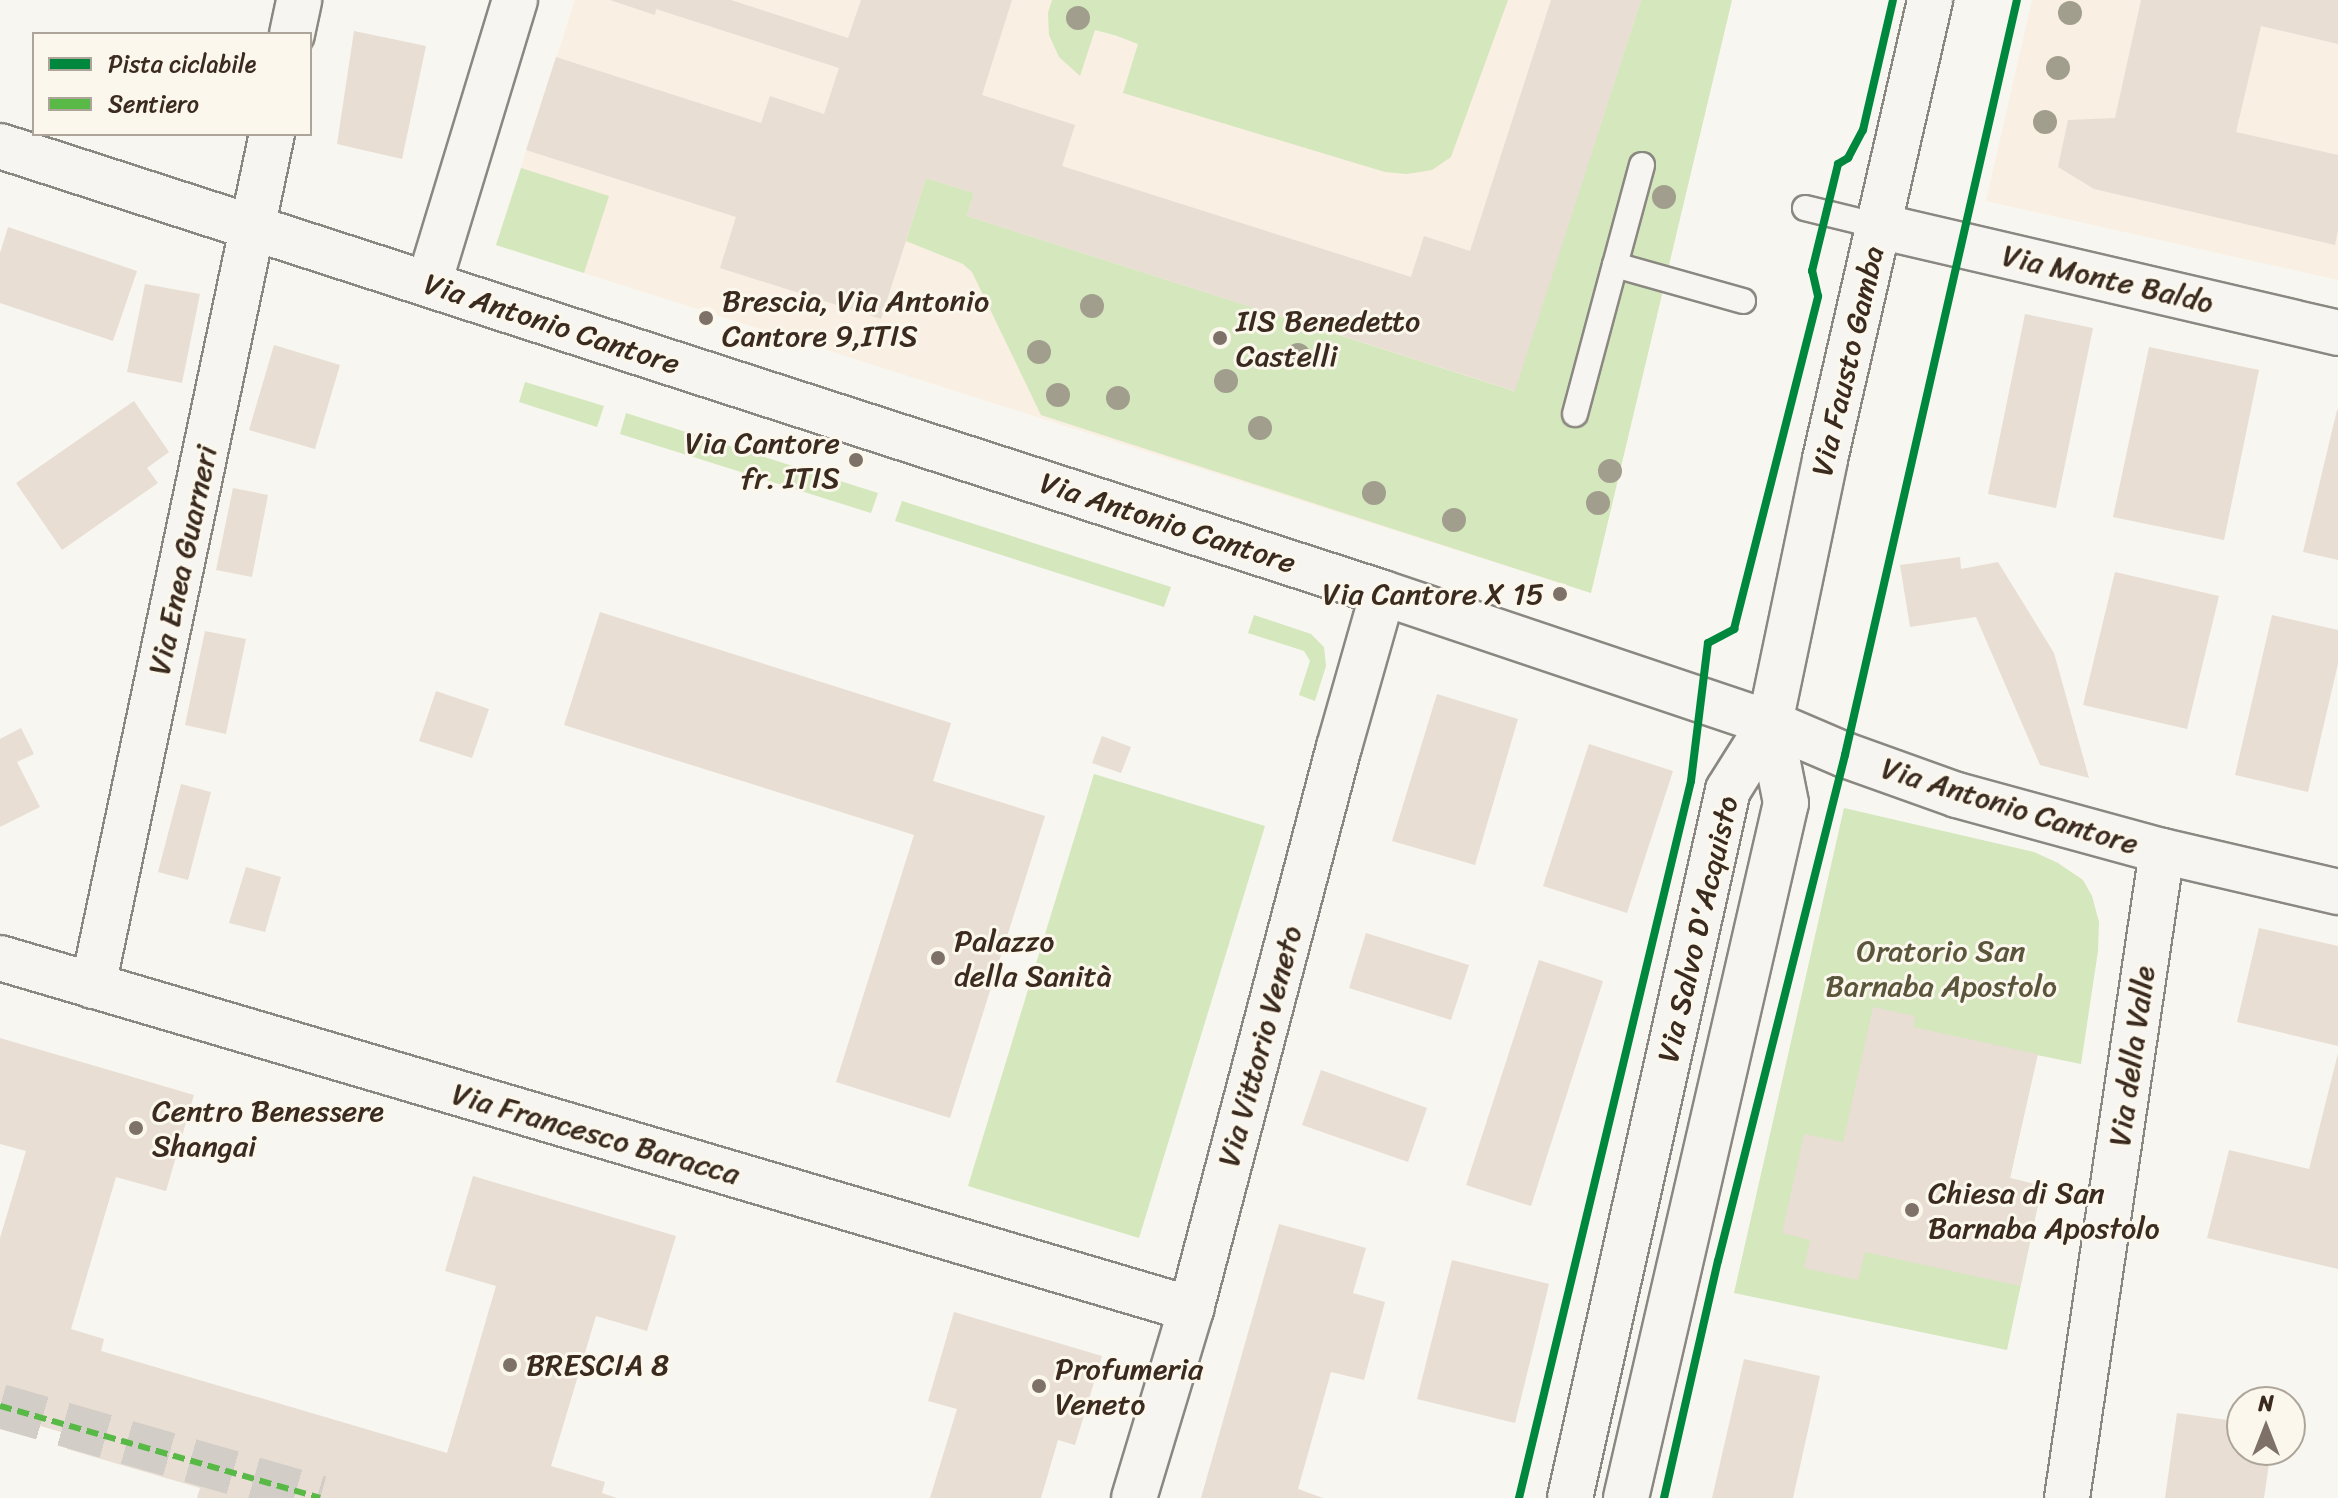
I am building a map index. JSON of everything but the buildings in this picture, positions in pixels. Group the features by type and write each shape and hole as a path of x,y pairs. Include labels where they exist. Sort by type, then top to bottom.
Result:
{"street":[{"path":"292,32 299,0"},
{"path":"429,283 515,0"},
{"name":"Via Fausto Gamba","path":"1770,723 1930,0"},
{"name":"Via Enea Guarneri","path":"93,986 272,136"},
{"name":"Via Antonio Cantore","path":"0,146 1383,593 1770,723 1845,755 1957,795 2162,851 2338,892"},
{"name":"Via Monte Baldo","path":"1879,226 2338,333"},
{"name":"Via Vittorio Veneto","path":"1134,1498 1191,1309 1339,747 1383,593"},
{"name":"Via Salvo D'Acquisto","path":"1570,1498 1728,790 1770,723"},
{"name":"Via Salvo D'Acquisto","path":"1626,1498 1786,803 1770,723"},
{"name":"Via della Valle","path":"2067,1498 2162,851"},
{"name":"Via Francesco Baracca","path":"0,958 1191,1309"}],"lane":[{"path":"1575,414 1642,165"},
{"path":"1805,208 1879,226"},
{"path":"1615,265 1743,301"}],"shaded area":[{"name":"IIS Benedetto Castelli","path":"575,0 1104,0 1095,30 1138,43 1477,0 1732,0 1591,593 496,245"},
{"path":"2032,0 2338,0 2338,280 1986,201"}],"green space":[{"path":"1052,0 1508,0 1451,157 1432,170 1407,174 1385,172 1123,93 1138,44 1117,36 1095,30 1080,76 1059,57 1049,35 1048,13"},
{"path":"1641,0 1732,0 1591,593 1041,415 972,272 963,264 906,241 926,178 974,193 967,216 1514,391"},
{"path":"521,168 609,196 584,273 496,245"},
{"path":"525,382 604,406 597,427 519,402"},
{"path":"626,413 878,493 871,513 620,434"},
{"path":"902,501 1171,587 1164,607 895,521"},
{"path":"1254,615 1311,634 1324,647 1326,666 1315,701 1299,695 1310,661 1304,651 1248,633"},
{"path":"1094,774 1265,826 1139,1238 968,1186"},
{"name":"Oratorio San Barnaba Apostolo","path":"1844,808 2034,852 2083,880 2092,896 2099,922 2098,951 2081,1064 2037,1055 2010,1178 2042,1186 2007,1350 1734,1293"}],"tunnel":[{"path":"0,1406 320,1498"}],"marked path":[{"path":"0,1406 320,1498"}],"cycle path":[{"path":"1519,1498 1691,781 1708,643 1734,629 1818,296 1812,271 1838,164 1848,158 1863,130 1893,0"},
{"path":"1664,1498 1718,1261 1845,755 2017,0"}],"place":[{"name":"Brescia, Via Antonio Cantore 9,ITIS","path":"706,318"},
{"name":"IIS Benedetto Castelli","path":"1220,338"},
{"name":"Via Cantore fr. ITIS","path":"856,460"},
{"name":"Via Cantore X 15","path":"1560,594"},
{"name":"Palazzo della Sanità","path":"938,958"},
{"name":"Centro Benessere Shangai","path":"136,1128"},
{"name":"Chiesa di San Barnaba Apostolo","path":"1912,1210"},
{"name":"BRESCIA 8","path":"510,1365"},
{"name":"Profumeria Veneto","path":"1039,1386"}]}
